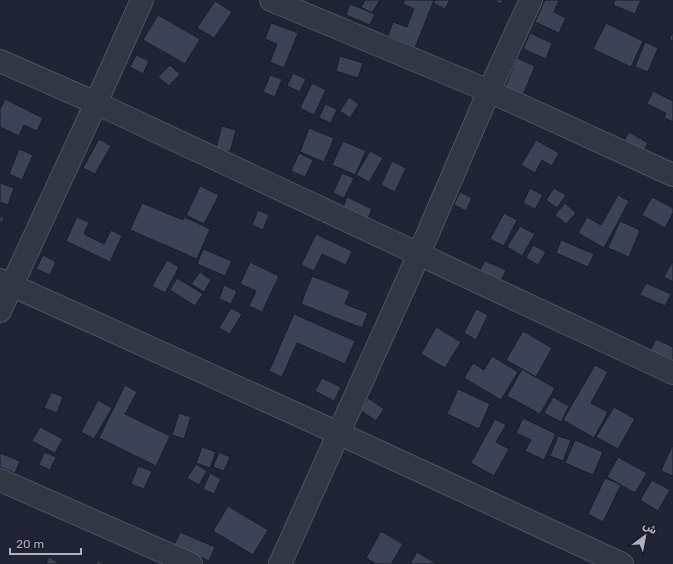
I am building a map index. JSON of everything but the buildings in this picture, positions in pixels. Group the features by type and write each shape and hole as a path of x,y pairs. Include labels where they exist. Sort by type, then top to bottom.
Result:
{"street":[{"path":"0,311 6,283 96,103 142,0"},
{"path":"270,0 489,91 673,175"},
{"path":"280,564 419,254 489,91 531,0"},
{"path":"0,61 96,103 673,373"},
{"path":"6,283 338,433 622,564"},
{"path":"0,480 190,564"}]}
